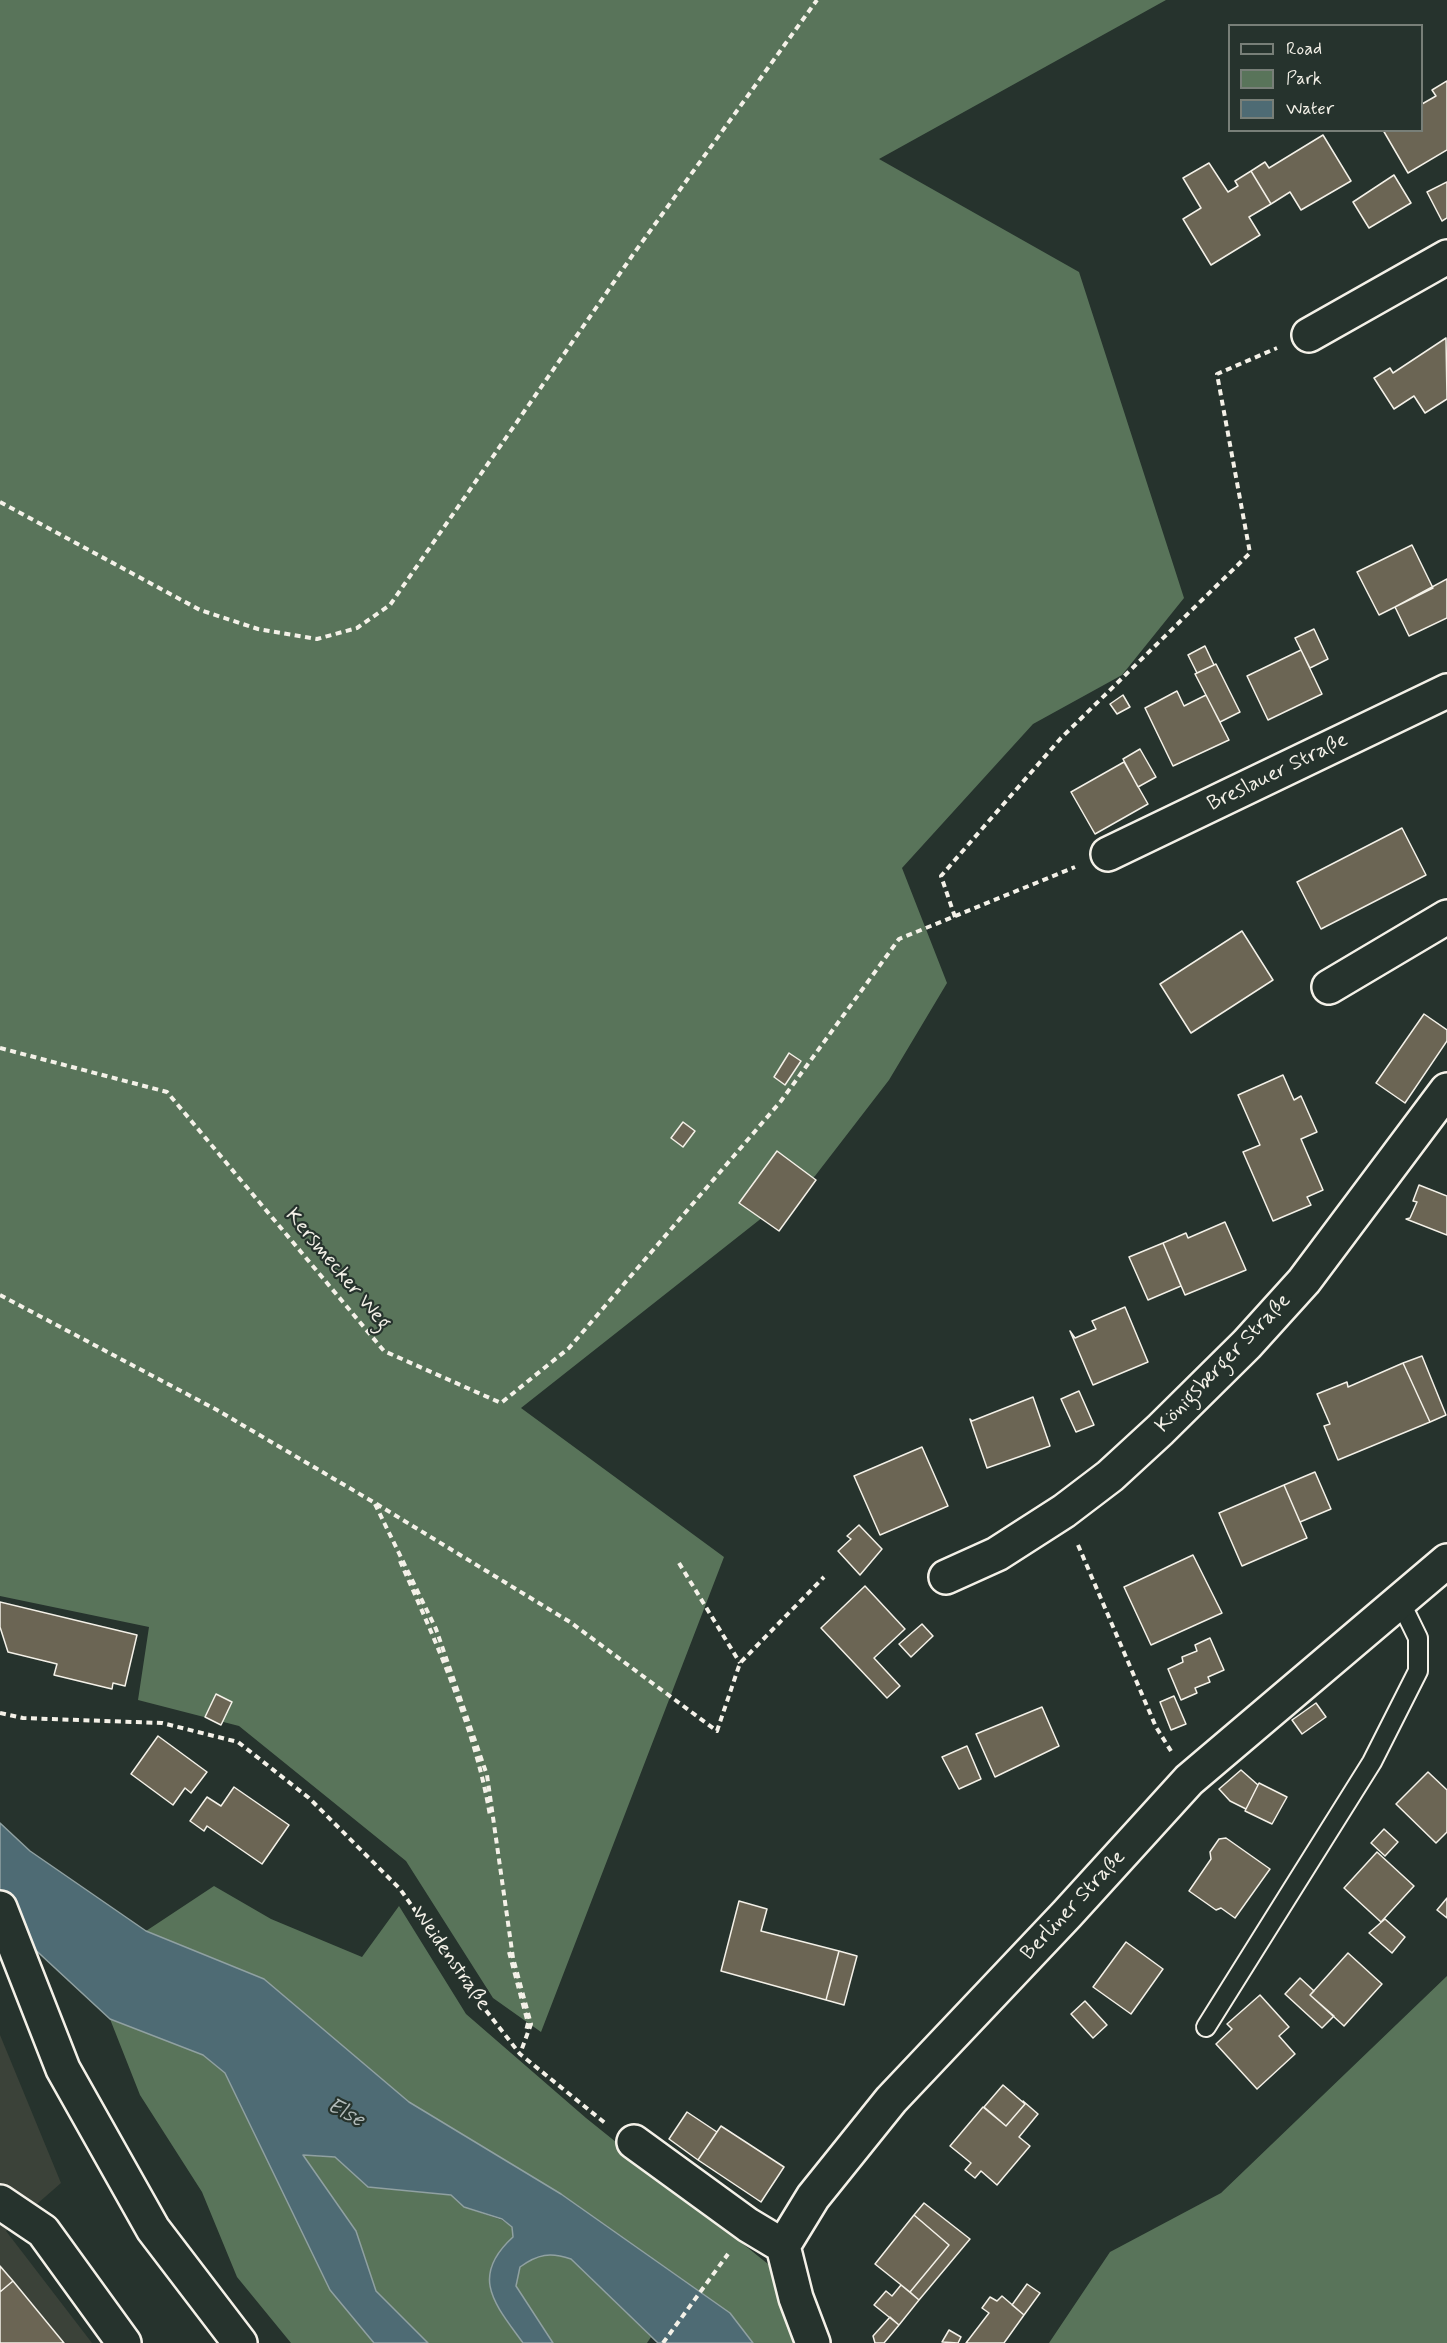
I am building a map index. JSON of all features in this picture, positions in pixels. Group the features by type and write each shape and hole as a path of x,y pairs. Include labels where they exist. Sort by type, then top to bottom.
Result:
{"street":[{"path":"1309,335 1447,257"},
{"name":"Breslauer Straße","path":"1107,854 1447,691"},
{"path":"1329,987 1423,928 1447,916"},
{"name":"Königsberger Straße","path":"946,1577 997,1554 1064,1511 1110,1476 1160,1430 1290,1296 1359,1212 1447,1090"},
{"name":"Berliner Straße","path":"783,2246 813,2197 891,2100 1067,1914 1189,1780 1447,1561"},
{"path":"0,1908 63,2069 153,2229 240,2343"},
{"path":"634,2142 748,2225 783,2246 796,2298 813,2343"},
{"path":"0,2202 43,2231 124,2343"}],"lane":[{"path":"1206,2027 1372,1762 1418,1671 1418,1638 1400,1599"}],"path":[{"path":"0,502 200,610 258,629 317,639 357,628 390,605 632,256 817,0"},
{"path":"1107,854 955,917 941,876 1061,738 1250,553 1217,374 1309,335"},
{"name":"Kersmecker Weg","path":"0,1048 167,1092 384,1351 501,1403 569,1348 781,1101 899,939 955,917"},
{"path":"0,1295 217,1410 375,1503 570,1622 717,1731 740,1663 824,1578"},
{"path":"375,1503 436,1629 487,1774 513,1958 531,2024 520,2054"},
{"path":"1064,1511 1156,1727"},
{"path":"679,1563 740,1663"},
{"name":"Weidenstraße","path":"0,1713 23,1718 162,1723 238,1742 309,1798 400,1889 484,2008 520,2054 585,2109 634,2142"},
{"path":"663,2343 720,2263"}],"shaded area":[{"path":"0,2035 61,2183 6,2231 92,2343 0,2343"}],"green space":[{"path":"0,0 1166,0 879,159 1079,272 1184,598 1122,675 1033,724 902,868 947,983 889,1080 815,1176 521,1408 724,1557 541,2032 493,1998 406,1861 239,1726 138,1700 149,1627 0,1596"},
{"path":"214,1886 271,1919 362,1957 399,1906 466,2014 586,2118 768,2264 799,2343 753,2343 730,2313 561,2194 409,2102 264,1979 146,1931"},
{"path":"1447,1976 1447,2343 1049,2343 1110,2252 1221,2193"},
{"path":"110,2019 203,2055 225,2073 330,2290 374,2343 291,2343 237,2277 202,2192 140,2095"},
{"path":"302,2155 335,2157 368,2187 451,2195 464,2207 502,2220 512,2227 513,2237 500,2251 492,2265 489,2278 496,2303 523,2343 428,2343 376,2291 356,2231"},
{"path":"553,2253 571,2259 651,2337 647,2343 553,2343 516,2286 520,2267 533,2258"}],"water":[{"name":"Else","path":"0,1823 30,1851 146,1931 264,1979 409,2102 561,2194 730,2313 753,2343 658,2343 571,2259 550,2255 533,2259 520,2267 516,2286 553,2343 523,2343 496,2303 489,2278 492,2265 500,2251 513,2237 512,2227 502,2219 464,2207 451,2195 368,2187 335,2157 303,2155 356,2231 376,2291 428,2343 374,2343 330,2290 225,2073 203,2055 110,2019 0,1917"}],"building":[{"path":"1447,81 1447,150 1408,173 1384,132 1423,132 1423,103 1436,96 1432,90"},
{"path":"1323,135 1351,181 1301,210 1290,192 1271,204 1251,171 1265,162 1269,168"},
{"path":"1209,163 1228,192 1238,186 1235,181 1251,171 1271,204 1249,217 1260,235 1211,265 1183,219 1201,208 1183,178"},
{"path":"1394,175 1411,203 1369,228 1353,202"},
{"path":"1447,182 1447,218 1442,221 1427,192"},
{"path":"1446,338 1447,399 1425,413 1414,396 1394,409 1374,378 1390,368 1393,373"},
{"path":"1412,545 1433,588 1379,615 1357,572"},
{"path":"1447,579 1447,618 1409,636 1395,607"},
{"path":"1314,629 1328,659 1310,668 1295,638"},
{"path":"1205,646 1214,665 1197,673 1188,655"},
{"path":"1301,650 1322,694 1268,720 1247,676"},
{"path":"1216,664 1240,712 1220,722 1195,674"},
{"path":"1177,691 1184,706 1206,695 1229,740 1173,766 1145,708"},
{"path":"1123,695 1130,707 1117,714 1110,704"},
{"path":"1140,749 1156,777 1138,787 1123,759"},
{"path":"1124,762 1148,804 1095,834 1071,792"},
{"path":"1402,828 1426,875 1321,929 1297,882"},
{"path":"1242,931 1273,980 1191,1033 1160,984"},
{"path":"1424,1014 1447,1030 1447,1041 1405,1103 1376,1083"},
{"path":"789,1053 801,1061 785,1085 774,1077"},
{"path":"1283,1075 1294,1100 1301,1096 1317,1132 1301,1139 1323,1190 1307,1197 1311,1205 1273,1221 1243,1152 1260,1145 1238,1095"},
{"path":"683,1122 695,1131 683,1147 671,1138"},
{"path":"777,1151 816,1180 779,1231 739,1203"},
{"path":"1419,1185 1447,1196 1447,1235 1406,1219 1410,1218 1417,1202 1413,1201"},
{"path":"1225,1222 1246,1270 1185,1295 1163,1243 1186,1233 1188,1238"},
{"path":"1163,1243 1181,1286 1148,1300 1129,1257"},
{"path":"1125,1307 1148,1362 1093,1385 1070,1331 1075,1338 1096,1329 1092,1321"},
{"path":"1422,1356 1446,1415 1430,1422 1403,1363"},
{"path":"1403,1363 1430,1422 1338,1460 1324,1426 1330,1424 1317,1394 1347,1382 1348,1387"},
{"path":"1079,1391 1094,1425 1076,1432 1061,1399"},
{"path":"1033,1397 1050,1446 987,1468 970,1419 972,1421"},
{"path":"922,1447 948,1506 880,1535 854,1476"},
{"path":"1315,1472 1331,1509 1300,1522 1284,1485"},
{"path":"1284,1485 1307,1538 1242,1566 1219,1513"},
{"path":"859,1525 882,1549 860,1575 838,1551 851,1539 847,1536"},
{"path":"1193,1555 1222,1613 1151,1645 1124,1587"},
{"path":"865,1586 905,1629 874,1658 900,1686 887,1698 821,1628"},
{"path":"0,1602 137,1635 125,1686 113,1683 112,1689 54,1675 57,1664 8,1652 0,1627"},
{"path":"922,1624 933,1636 911,1657 899,1644"},
{"path":"1210,1638 1224,1670 1208,1677 1210,1682 1195,1688 1197,1693 1181,1700 1168,1669 1183,1662 1182,1657 1197,1651 1195,1645"},
{"path":"216,1694 232,1702 221,1725 205,1717"},
{"path":"1174,1696 1186,1724 1171,1730 1160,1702"},
{"path":"1316,1703 1326,1717 1302,1734 1292,1720"},
{"path":"1042,1707 1059,1746 995,1777 976,1734"},
{"path":"158,1736 207,1772 191,1793 185,1788 173,1805 131,1774"},
{"path":"967,1746 981,1779 959,1789 942,1757"},
{"path":"1241,1770 1258,1785 1246,1809 1230,1801 1219,1789"},
{"path":"1428,1772 1447,1790 1447,1832 1436,1843 1396,1804"},
{"path":"1259,1783 1287,1797 1272,1824 1245,1811"},
{"path":"234,1787 289,1825 262,1864 207,1826 204,1831 190,1821 207,1797 221,1806"},
{"path":"1384,1829 1398,1842 1385,1856 1371,1843"},
{"path":"1226,1838 1270,1869 1235,1918 1221,1908 1216,1910 1189,1891 1211,1859 1210,1852 1219,1839"},
{"path":"1377,1852 1414,1886 1381,1922 1344,1888"},
{"path":"1447,1898 1447,1918 1437,1910"},
{"path":"739,1901 767,1909 761,1931 839,1951 826,2000 721,1971"},
{"path":"1385,1919 1405,1937 1392,1953 1369,1933"},
{"path":"1126,1942 1163,1969 1131,2014 1093,1987"},
{"path":"839,1951 857,1956 844,2005 826,2000"},
{"path":"1348,1953 1382,1984 1344,2026 1310,1995"},
{"path":"1300,1978 1314,1991 1310,1995 1334,2016 1322,2028 1285,1994"},
{"path":"1260,1995 1289,2027 1279,2036 1295,2054 1257,2089 1216,2044 1232,2029 1227,2024"},
{"path":"1085,2001 1107,2025 1093,2038 1071,2014"},
{"path":"1003,2085 1025,2104 1006,2126 984,2107"},
{"path":"1023,2101 1038,2114 1019,2137 1030,2146 997,2185 981,2171 975,2178 965,2170 971,2163 950,2146 983,2107 1006,2126 1025,2104"},
{"path":"687,2112 717,2132 698,2160 669,2139"},
{"path":"721,2126 784,2167 761,2202 698,2160"},
{"path":"924,2203 970,2239 919,2300 910,2292 949,2245 914,2215"},
{"path":"914,2215 949,2245 910,2292 875,2264"},
{"path":"0,2266 13,2281 0,2292"},
{"path":"13,2281 64,2343 0,2343 0,2292"},
{"path":"1027,2284 1040,2293 1024,2315 1012,2305"},
{"path":"901,2285 919,2300 899,2325 874,2305 886,2291 892,2296"},
{"path":"1002,2296 1024,2315 1004,2343 966,2343 989,2313 982,2308 990,2297 997,2301"},
{"path":"890,2317 899,2325 884,2343 875,2343 873,2336"},
{"path":"949,2330 961,2337 958,2343 942,2342"}]}
